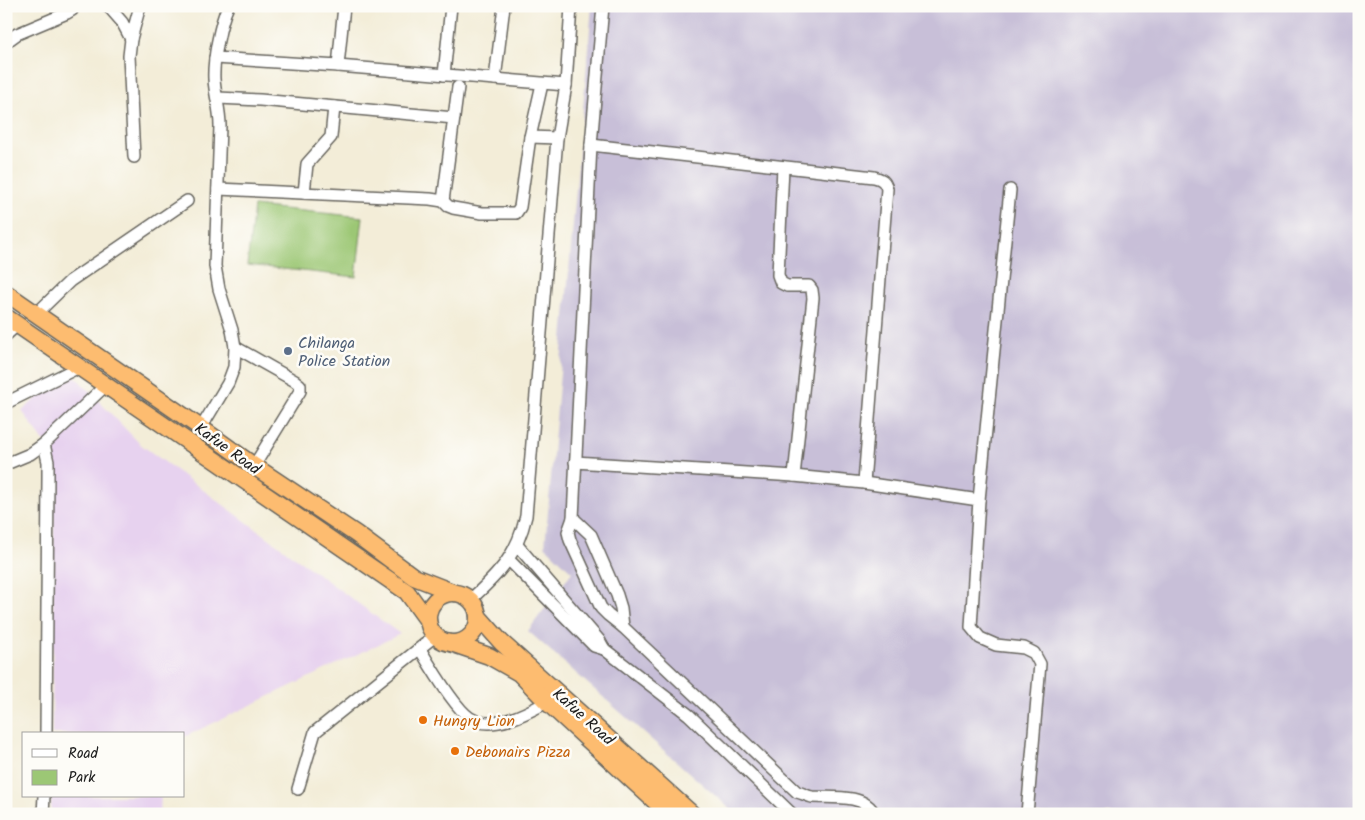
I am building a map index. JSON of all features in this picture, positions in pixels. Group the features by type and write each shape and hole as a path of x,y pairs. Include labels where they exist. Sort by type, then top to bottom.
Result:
{"highway":[{"name":"Kafue Road","path":"6,293 254,466 327,514 414,577 455,593"},
{"name":"Kafue Road","path":"10,326 106,385 407,592 428,621"},
{"path":"455,593 463,595 470,600 476,607 478,616 478,624 468,639 451,643 443,641 436,636 430,629 428,621 431,607 435,601 448,594 455,593"},
{"name":"Kafue Road","path":"478,616 501,642 692,814"},
{"name":"Kafue Road","path":"451,643 489,656 519,673 547,702 669,814"}],"street":[{"path":"6,42 17,34 68,14 74,6"},
{"path":"108,6 122,22 131,39"},
{"path":"134,157 129,56 131,39 140,6"},
{"path":"201,428 228,383 234,367 236,347 219,289 215,266 220,126 214,77 215,58 228,6"},
{"path":"338,66 344,6"},
{"path":"444,75 451,6"},
{"path":"495,79 504,6"},
{"path":"470,600 495,578 510,560 526,516 557,138 566,85 571,6"},
{"path":"603,6 591,146 581,372 574,462 573,518 568,532 601,608 797,792 811,797 829,796 862,801 873,810 874,814"},
{"path":"215,58 566,85"},
{"path":"458,87 444,201 453,208 482,213 516,213 520,207 530,137 542,84"},
{"path":"218,98 454,118"},
{"path":"304,193 307,164 331,137 334,107"},
{"path":"530,137 557,138"},
{"path":"591,146 874,177 881,179 885,183 887,189 864,483"},
{"path":"783,167 778,275 781,283 787,286 809,286 812,290 813,298 794,476"},
{"path":"218,189 444,201"},
{"path":"1010,190 979,500 971,628 980,638 996,644 1024,648 1034,653 1040,664 1027,814"},
{"path":"35,315 70,281 187,201"},
{"path":"236,347 295,381 300,386 300,391 254,466"},
{"path":"6,403 79,367"},
{"path":"6,464 30,454 44,444 106,385"},
{"path":"44,444 48,462 46,732"},
{"path":"574,462 794,476 864,483 979,500"},
{"path":"573,518 591,535 617,596 621,608 623,627"},
{"path":"517,545 599,640 604,649"},
{"path":"510,560 594,646 604,649 689,715 792,814"},
{"path":"298,789 315,732 436,636"},
{"path":"420,649 435,674 462,710 471,718 483,722 516,718 547,702"},
{"path":"43,814 44,798"}],"shaded area":[{"path":"592,6 1359,6 1359,814 736,814 528,631 572,572 545,546"},
{"path":"69,370 140,444 400,634 185,737 185,732 52,732 53,454 22,411"},
{"path":"51,798 161,798 160,814 51,814"}],"green space":[{"path":"254,206 363,217 356,277 247,265"}],"place":[{"name":"Chilanga Police Station","path":"288,351"},
{"name":"Hungry Lion","path":"423,720"},
{"name":"Debonairs Pizza","path":"455,751"}]}
